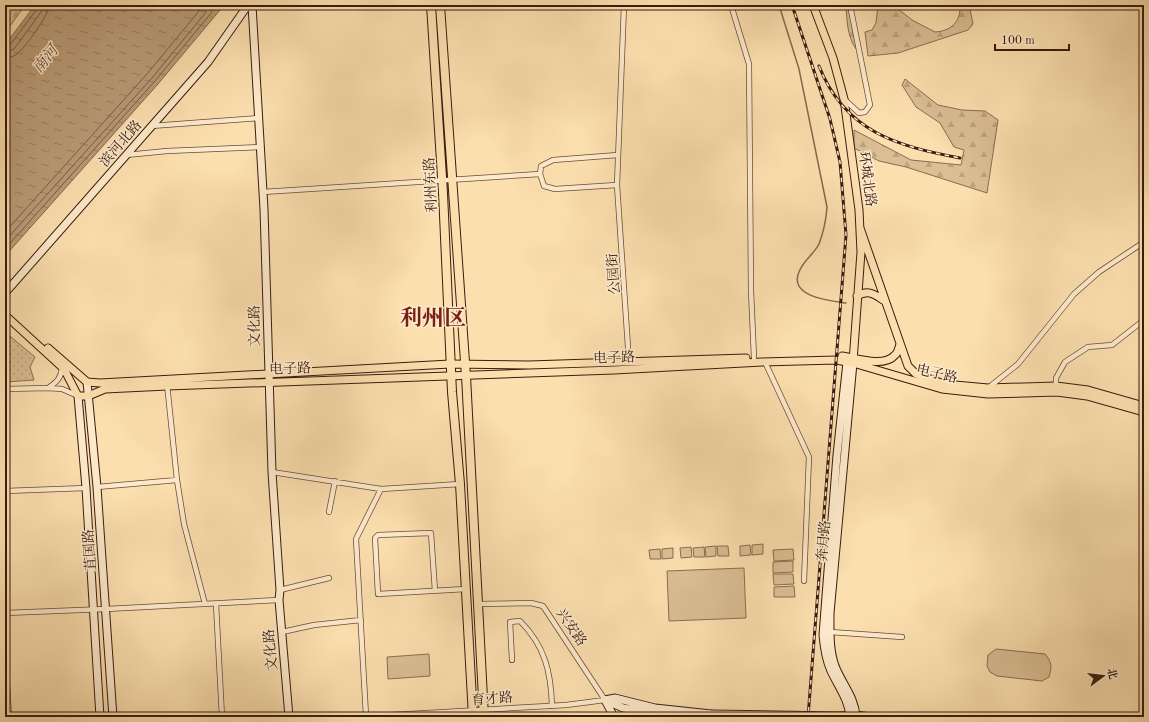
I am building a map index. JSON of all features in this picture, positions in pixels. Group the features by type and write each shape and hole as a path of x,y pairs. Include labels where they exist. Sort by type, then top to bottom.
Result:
{"highway":[{"name":"利州东路","path":"431,5 442,180 450,364 460,484 472,714"},
{"name":"利州东路","path":"440,5 466,376 484,713"}],"main road":[{"name":"环城北路","path":"813,5 833,58 844,99 859,210 861,252 854,347 851,361"},
{"name":"电子路","path":"860,228 908,366 916,374 944,384 988,388 1056,386 1088,390 1144,406"},
{"path":"857,296 864,292 872,293 885,301"},
{"path":"5,309 40,343 62,368 78,396"},
{"path":"5,315 87,382"},
{"path":"851,361 890,359 896,355 900,344"},
{"path":"854,347 859,353 873,361"},
{"name":"电子路","path":"78,396 88,396 105,389 166,383 269,378 450,364 529,365 836,355 942,389 988,394 1057,392 1087,396 1140,411 1144,414"},
{"name":"电子路","path":"269,378 466,376 765,362 851,361"},
{"name":"电子路","path":"87,382 166,383"},
{"path":"471,686 482,685"}],"street":[{"name":"滨河北路","path":"5,293 208,62 248,5"},
{"name":"文化路","path":"252,5 263,192 272,472 280,590 279,600 290,717"},
{"path":"617,185 555,189 544,186 540,174 541,166 553,160 618,155 624,5"},
{"path":"731,5 749,64 751,291 754,358"},
{"path":"844,99 859,113 865,112 869,107 850,5"},
{"path":"151,126 259,118"},
{"path":"126,155 167,151 261,147"},
{"name":"公园街","path":"618,155 617,185 629,362"},
{"path":"263,192 540,174"},
{"path":"988,388 1018,364 1074,294 1099,272 1144,242"},
{"path":"1056,386 1056,378 1065,362 1088,347 1112,345 1144,320"},
{"path":"851,361 837,455 823,635 824,648 830,670 853,716"},
{"name":"奔月路","path":"851,361 830,613 830,647 835,665 854,700 853,716"},
{"path":"765,362 809,457 804,581"},
{"path":"48,388 56,383 61,375 62,368"},
{"name":"苴国路","path":"87,382 97,487 113,717"},
{"path":"166,383 177,480 184,524 205,604"},
{"path":"5,389 62,389 78,396"},
{"name":"苴国路","path":"78,396 86,488 100,717"},
{"path":"272,472 381,489 460,484"},
{"path":"97,487 177,480"},
{"path":"329,512 335,481"},
{"path":"5,491 86,488"},
{"path":"366,716 356,538 381,489"},
{"path":"435,590 431,533 378,535 375,538 378,594 466,589"},
{"path":"280,590 329,578"},
{"path":"5,613 94,609 106,610 279,600"},
{"name":"兴安路","path":"478,604 530,603 543,606 605,700 614,717"},
{"path":"216,604 222,717"},
{"path":"282,632 320,624 361,620"},
{"path":"512,660 510,622 520,621 537,641 546,661 551,680 552,706"},
{"path":"830,632 902,637"},
{"path":"5,650 9,717"},
{"path":"605,700 615,698 655,708 711,714 870,717"},
{"path":"605,700 622,708 677,717"},
{"name":"育才路","path":"357,717 472,714 605,700"},
{"path":"638,717 647,713"}],"green space":[{"path":"5,5 25,5 5,33"},
{"path":"846,5 848,5 857,46 856,49 849,33"},
{"path":"878,5 893,5 912,20 935,32 950,28 957,21 960,5 969,5 973,24 968,30 898,53 868,56 865,32 872,30 876,23"},
{"path":"905,79 938,105 962,110 985,111 998,120 987,193 906,167 879,161 854,148 854,130 911,160 961,165 964,150 954,147 940,123 916,107 902,85"},
{"path":"5,332 35,357 30,367 34,380 5,382"},
{"path":"763,544 763,554 752,555 752,545"},
{"path":"750,545 751,555 740,556 740,546"},
{"path":"716,546 716,556 706,557 705,547"},
{"path":"717,546 728,546 729,556 718,556"},
{"path":"691,547 692,557 681,558 680,548"},
{"path":"704,547 705,557 694,557 693,548"},
{"path":"673,548 673,558 662,559 662,549"},
{"path":"660,549 661,559 650,559 649,550"},
{"path":"793,549 794,560 774,561 773,550"},
{"path":"793,561 793,572 773,573 773,562"},
{"path":"744,568 746,618 669,621 667,571"},
{"path":"773,574 793,574 794,584 774,585"},
{"path":"794,586 795,597 774,597 774,587"},
{"path":"996,649 1045,654 1051,665 1049,677 1042,681 997,676 990,672 987,666 988,655"},
{"path":"429,654 430,676 388,679 387,657"}],"water":[{"name":"南河","path":"35,5 212,5 220,10 158,84 5,256 5,45"}],"waterway":[{"path":"779,5 799,69 827,207 819,244 801,268 797,280 800,287 805,292 813,296 846,303"}],"railway":[{"path":"792,5 830,119 840,162 846,235 808,717"},
{"path":"819,66 830,88 843,107 858,121 895,141 915,148 960,158"}],"district":[{"name":"利州区","path":"433,317"}]}
